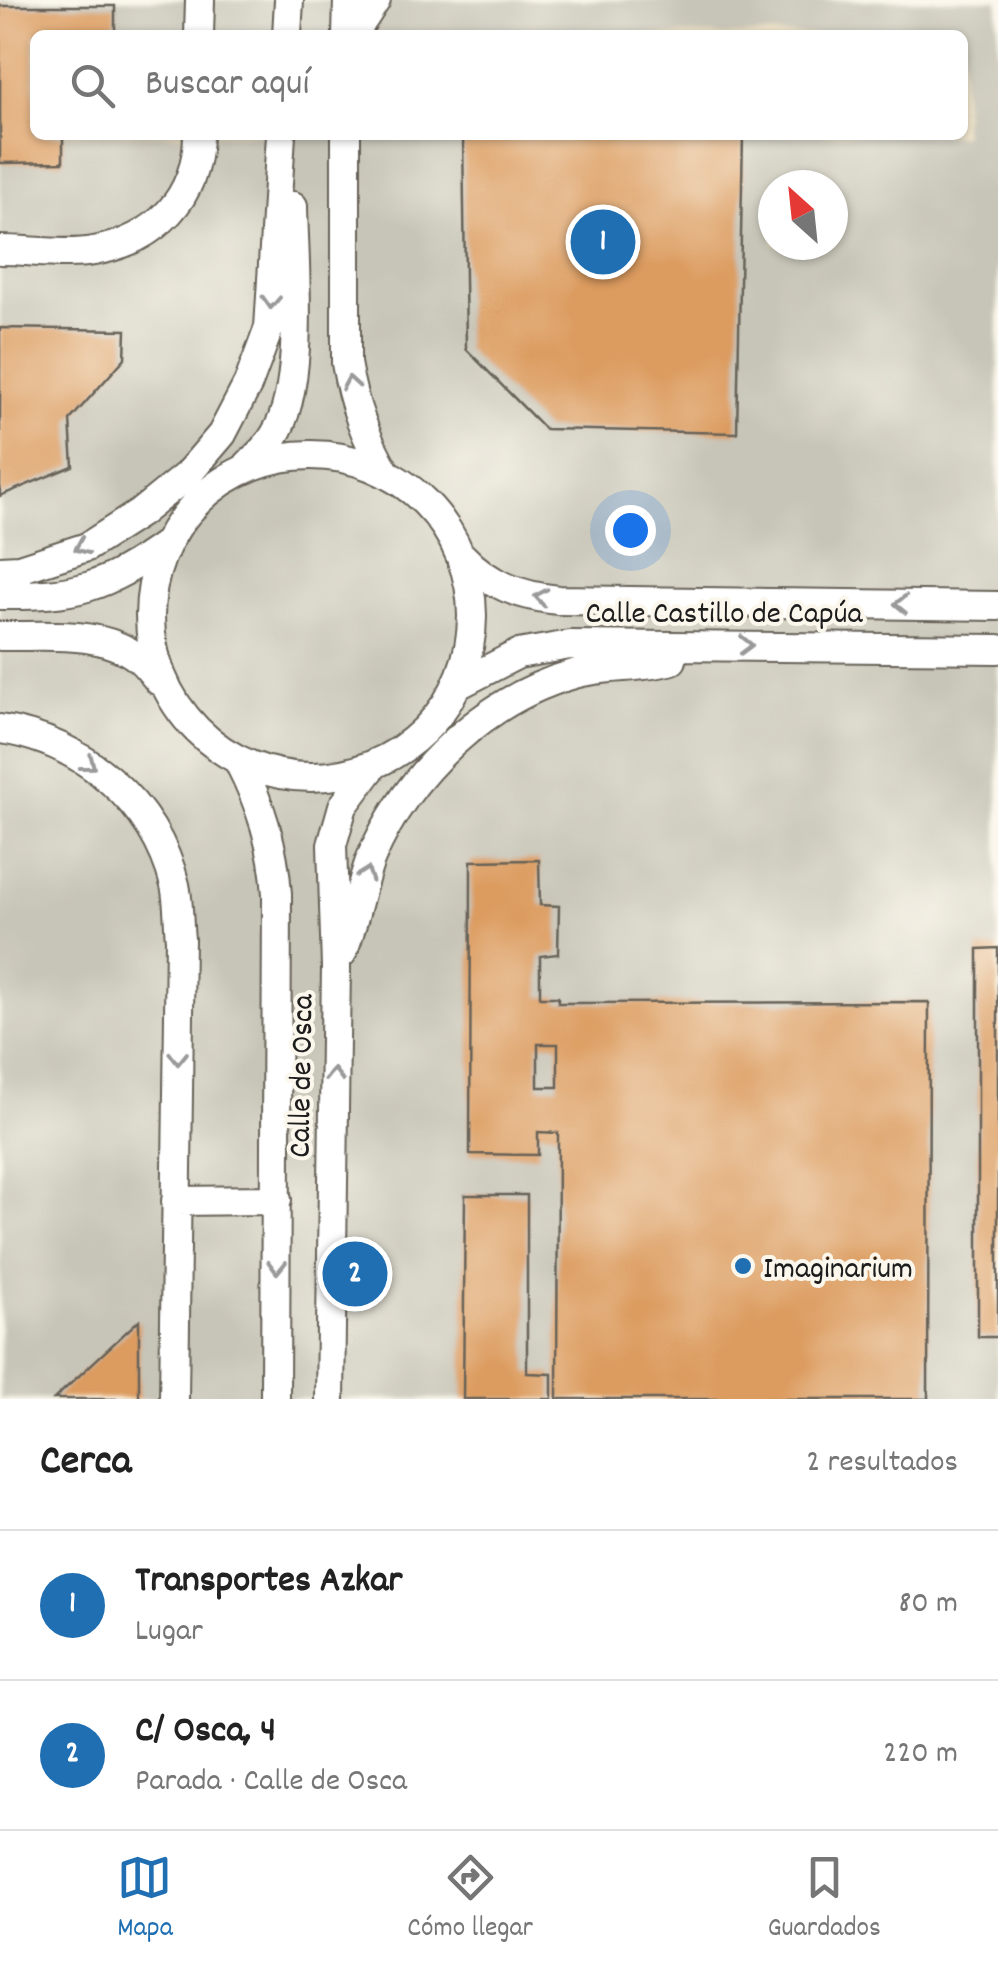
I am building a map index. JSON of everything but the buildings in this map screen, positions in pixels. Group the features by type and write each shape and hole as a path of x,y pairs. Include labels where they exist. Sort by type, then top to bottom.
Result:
{"street":[{"path":"199,30 200,0"},
{"path":"289,30 290,0"},
{"path":"348,0 350,30"},
{"path":"354,30 376,0"},
{"path":"0,250 93,251 145,234 178,204 198,163 198,140"},
{"path":"0,570 18,569 87,547 187,475 222,434 248,384 269,328 281,140"},
{"path":"246,468 274,436 288,404 294,362 292,140"},
{"path":"346,140 346,364 352,400 368,441 386,472"},
{"path":"0,636 90,639 118,646 139,658 196,730 239,762 292,777 346,774 373,766 408,746 437,718 458,684 471,643 472,600 462,558 444,523 418,494 386,472 352,459 316,454 280,458 246,468 213,487 186,513 166,544 153,579 149,616 153,652 165,688"},
{"path":"0,595 66,593 94,587 120,576 166,544"},
{"name":"Calle Castillo de Capúa","path":"462,558 492,582 535,598 998,606"},
{"path":"336,966 372,856 386,828 402,800 449,746 488,715 571,674 607,666 668,662 700,645"},
{"name":"Calle Castillo de Capúa","path":"458,684 490,665 542,647 998,648"},
{"path":"0,729 35,734 82,757 128,796 155,836 175,886 180,939 174,1399"},
{"name":"Calle de Osca","path":"239,762 254,792 275,859 279,959 275,1399"},
{"name":"Calle de Osca","path":"330,1399 334,831 343,806 373,766"},
{"path":"176,1200 277,1200"}],"shaded area":[{"path":"0,0 998,0 998,1399 0,1399"}],"place":[{"name":"Transportes Azkar","path":"603,242"},
{"name":"Imaginarium","path":"743,1266"},
{"name":"C/ Osca, 4","path":"355,1274"}]}
